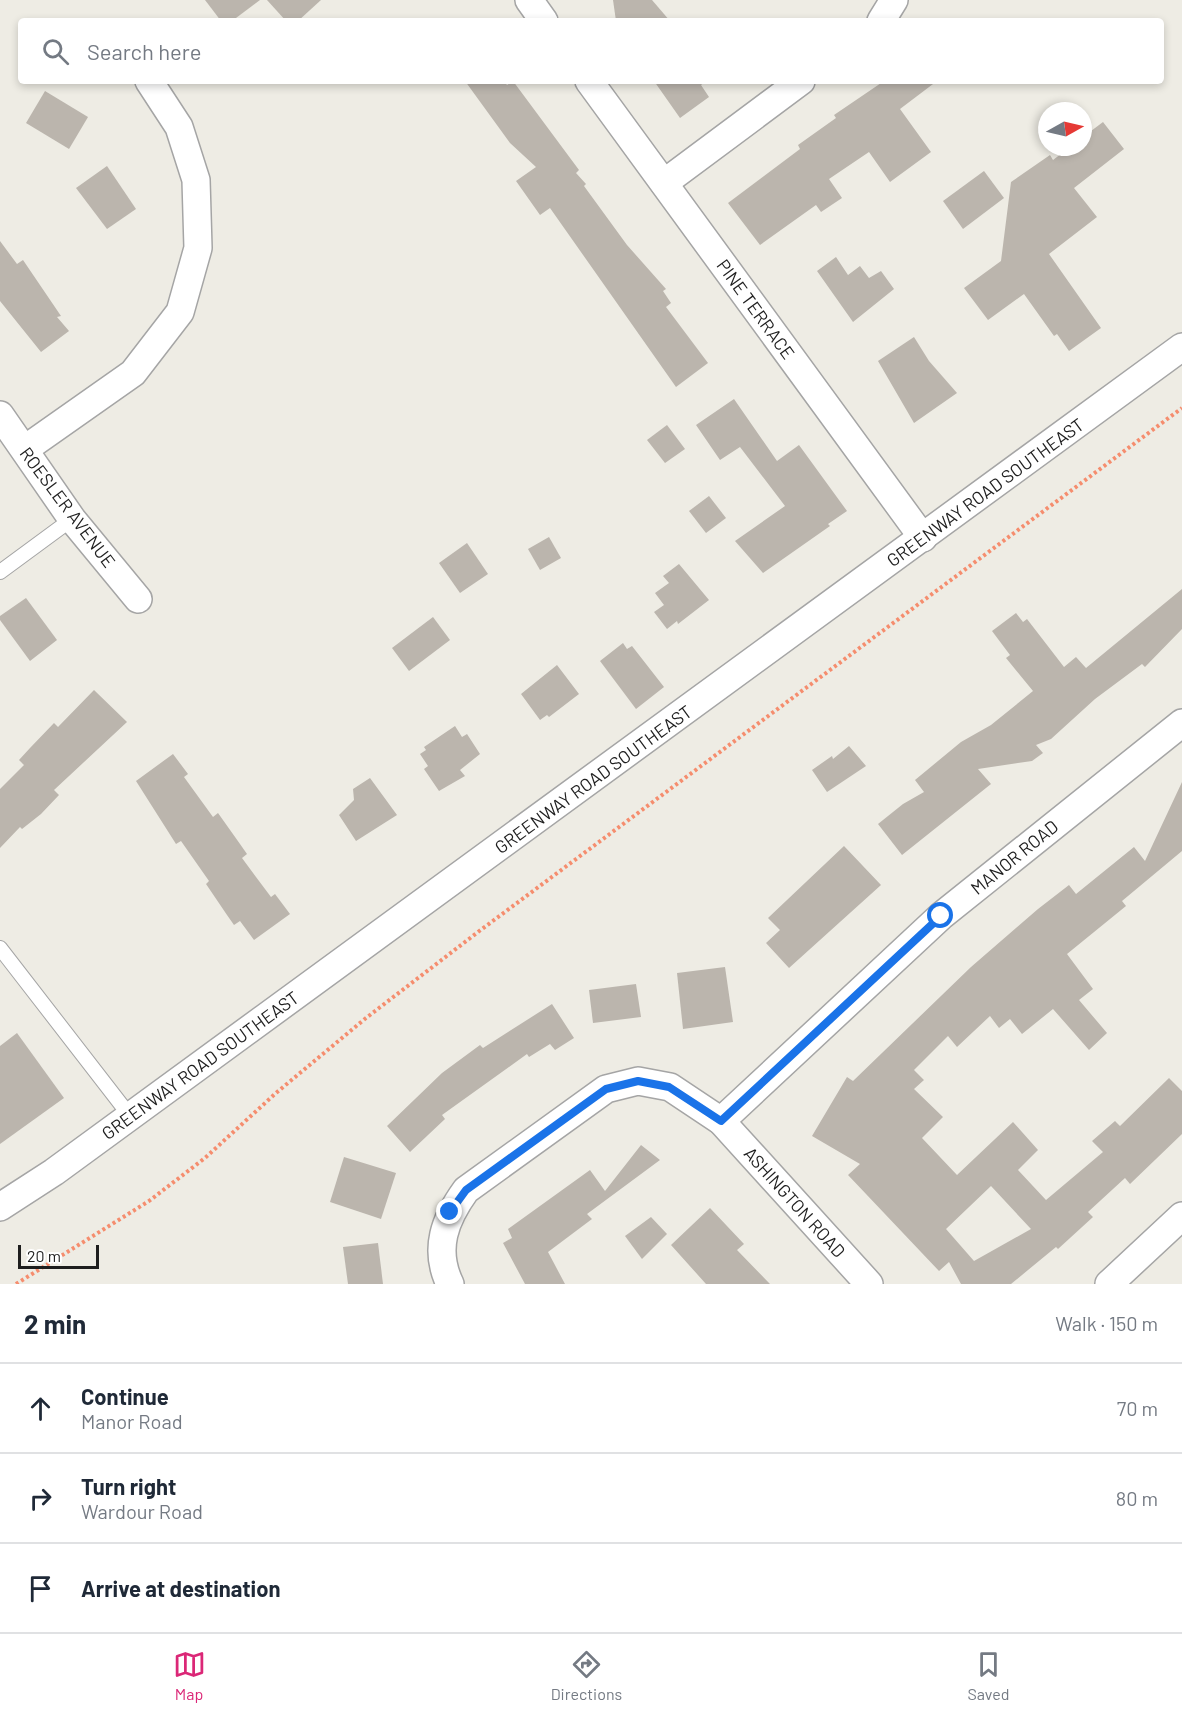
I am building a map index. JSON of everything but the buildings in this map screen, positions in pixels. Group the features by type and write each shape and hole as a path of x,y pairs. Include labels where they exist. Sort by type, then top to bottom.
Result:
{"street":[{"path":"529,0 542,18"},
{"path":"883,18 894,0"},
{"path":"25,449 134,373 180,312 198,248 196,180 179,127 151,84"},
{"name":"PINE TERRACE","path":"591,84 923,538"},
{"path":"664,183 797,84"},
{"name":"GREENWAY ROAD SOUTHEAST","path":"0,1207 54,1172 1182,347"},
{"name":"ROESLER AVENUE","path":"0,415 72,519 138,598"},
{"name":"MANOR ROAD","path":"721,1121 941,916 1182,723"},
{"name":"ASHINGTON ROAD","path":"450,1284 446,1275 441,1239 450,1212 466,1190 606,1089 638,1081 669,1087 721,1121 869,1284"},
{"path":"1109,1284 1182,1216"}],"lane":[{"path":"0,572 72,519"},
{"path":"0,948 130,1116"}],"path":[{"path":"16,1284 148,1201 205,1158 276,1093 366,1018 468,939 1182,408"}],"route":[{"path":"450,1212 466,1190 606,1089 638,1081 669,1087 721,1121 941,916"}]}
